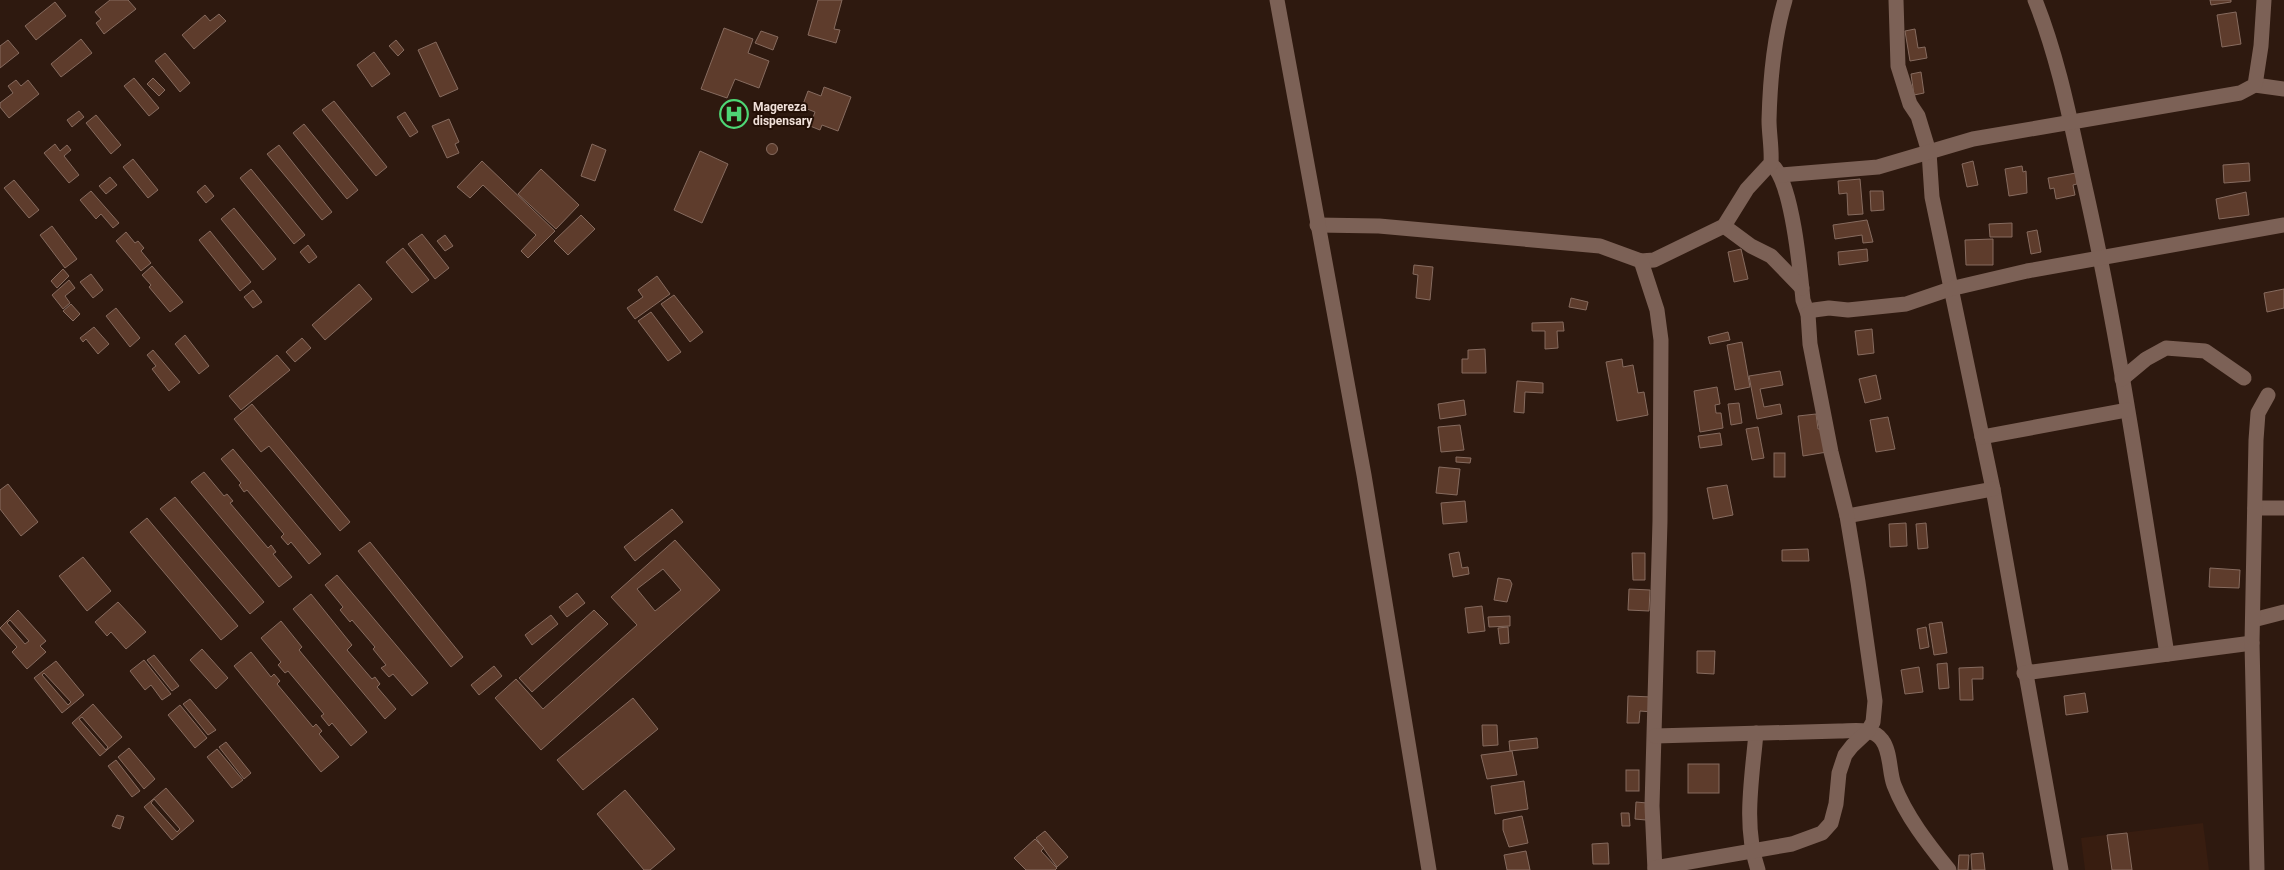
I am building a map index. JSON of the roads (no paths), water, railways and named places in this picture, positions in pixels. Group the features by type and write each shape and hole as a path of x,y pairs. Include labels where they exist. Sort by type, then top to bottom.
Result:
{"street":[{"path":"1277,0 1364,475 1429,870"},
{"path":"1640,261 1657,310 1661,340 1655,736 1652,806 1655,869 1792,844 1822,833 1831,822 1836,804 1839,772 1845,756 1852,746 1868,731 1873,722 1875,701 1847,516 1831,452 1810,344 1808,314 1802,288 1789,198 1781,176 1771,163 1769,121 1772,78 1781,14 1785,0"},
{"path":"1896,0 1898,66 1910,104 1918,116 1929,152 1932,197 1993,489 2024,672 2061,870"},
{"path":"2035,0 2049,41 2070,122 2101,256 2167,654"},
{"path":"2255,85 2259,69 2264,0"},
{"path":"1781,176 1878,167 1973,139 2211,99 2240,93 2255,85 2284,89"},
{"path":"1317,226 1379,226 1600,246 1640,261 1654,260 1724,226 1747,188 1771,163"},
{"path":"1808,314 1814,310 1829,308 1848,310 1906,304 1950,289 2101,256 2284,225"},
{"path":"1724,226 1751,246 1771,256 1802,288"},
{"path":"2122,379 2146,359 2166,348 2205,351 2244,378"},
{"path":"2257,870 2252,643 2255,508 2258,413 2268,395"},
{"path":"1982,437 2127,410"},
{"path":"1847,516 1993,489"},
{"path":"2255,508 2284,508"},
{"path":"2253,620 2284,612"},
{"path":"2024,672 2252,643"},
{"path":"1655,736 1868,731 1883,741 1893,783 1902,804 1949,870"},
{"path":"1756,733 1749,828 1751,850 1758,870"}],"place":[{"name":"Magereza dispensary","path":"734,114"}]}
